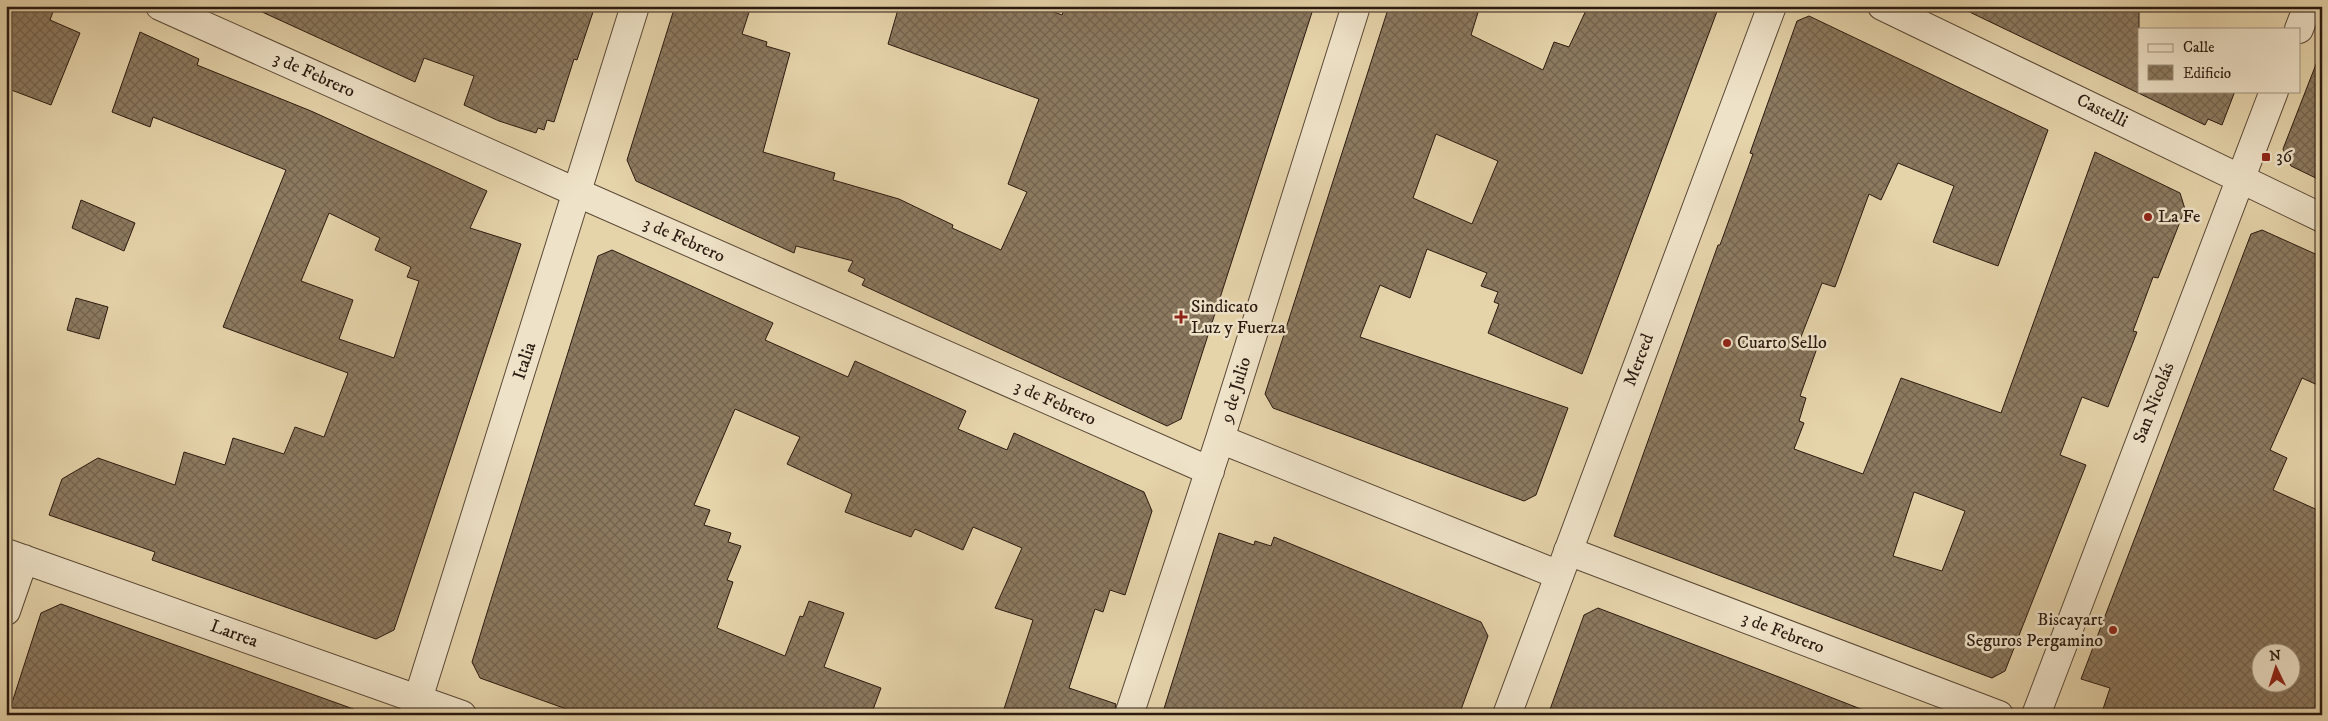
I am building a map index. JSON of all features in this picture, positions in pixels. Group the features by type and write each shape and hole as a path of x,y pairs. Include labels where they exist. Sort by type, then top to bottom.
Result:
{"street":[{"name":"3 de Febrero","path":"160,6 578,193 1210,470"},
{"name":"Italia","path":"415,707 578,193 635,6"},
{"name":"9 de Julio","path":"1129,715 1220,439 1356,6"},
{"name":"Merced","path":"1507,715 1772,6"},
{"name":"Castelli","path":"1882,6 2322,218"},
{"path":"2299,28 2308,6"},
{"name":"San Nicolás","path":"2036,715 2274,92"},
{"name":"3 de Febrero","path":"1220,439 1564,563 1999,715"},
{"path":"6,611 15,556"},
{"name":"Larrea","path":"15,556 415,707 462,715"}],"building":[{"path":"6,6 55,6 50,20 80,33 51,105 6,88"},
{"path":"249,6 595,6 577,60 574,59 554,122 547,120 544,130 538,128 536,133 499,121 464,105 474,76 424,58 415,82"},
{"path":"675,6 751,6 742,34 767,42 766,46 790,53 763,152 835,173 833,180 899,199 953,225 952,228 1001,250 1027,192 1008,184 1039,99 888,44 899,6 1038,6 1062,15 1065,6 1314,6 1181,419 1167,426 862,285 865,279 848,271 853,261 796,246 794,253 636,181 627,160"},
{"path":"1389,6 1480,6 1471,35 1543,70 1554,42 1569,47 1588,6 1719,6 1582,374 1488,333 1499,304 1494,302 1498,292 1481,286 1487,273 1427,249 1410,298 1380,285 1360,337 1568,408 1536,495 1524,501 1273,408 1265,394","holes":["1436,134 1498,161 1472,224 1413,198"]},
{"path":"1957,6 2139,6 2138,92 2235,92 2222,125 2208,119 2205,125"},
{"path":"1809,16 2048,130 1998,266 1933,242 1954,186 1898,163 1881,200 1869,194 1835,287 1822,283 1799,342 1817,348 1800,396 1806,398 1799,421 1804,423 1794,449 1863,474 1901,378 2001,413 2095,152 2180,193 2185,209 2158,278 2153,277 2133,331 2137,332 2108,407 2082,397 2060,455 2086,465 2005,671 1992,678 1614,536 1718,245 1720,245 1753,154 1750,153 1797,21","holes":["1914,492 1965,511 1942,571 1893,556"]},
{"path":"140,32 199,59 197,65 311,111 487,191 470,228 521,244 394,630 376,639 152,560 155,552 49,515 62,479 98,458 175,485 184,452 225,465 233,438 284,454 295,427 324,437 348,373 223,327 286,170 153,117 150,127 112,112","holes":["329,213 380,238 375,250 411,267 407,277 419,281 394,358 339,339 353,300 301,281"]},
{"path":"2320,54 2322,54 2322,181 2291,166 2283,149"},
{"path":"81,200 135,223 124,251 72,228"},
{"path":"2262,230 2322,257 2322,387 2302,378 2270,450 2287,458 2273,490 2322,512 2322,715 2101,715 2110,688 2081,679 2251,234"},
{"path":"612,250 773,323 765,340 848,377 855,361 966,411 958,429 1007,450 1014,433 1144,492 1152,511 1125,595 1110,590 1103,612 1095,609 1069,688 1116,704 1114,715 1002,715 1033,620 995,608 1022,548 973,527 963,550 915,529 911,537 845,512 852,494 787,464 800,437 735,409 694,505 710,510 704,525 731,533 728,542 741,546 727,580 733,582 717,628 785,656 800,616 803,617 809,601 844,613 824,667 881,688 871,715 583,715 480,678 472,662 486,616 598,256"},
{"path":"76,298 108,307 99,339 67,330"},
{"path":"1219,533 1254,545 1255,541 1271,546 1274,537 1481,622 1488,636 1459,715 1162,715"},
{"path":"61,604 359,711 358,715 8,715 41,613"},
{"path":"1598,608 1871,713 1871,715 1548,715 1584,615"}],"place":[{"name":"36","path":"2266,157"},
{"name":"La Fe","path":"2148,217"},
{"name":"Sindicato Luz y Fuerza","path":"1181,317"},
{"name":"Cuarto Sello","path":"1727,343"},
{"name":"Biscayart Seguros Pergamino","path":"2113,630"}]}
